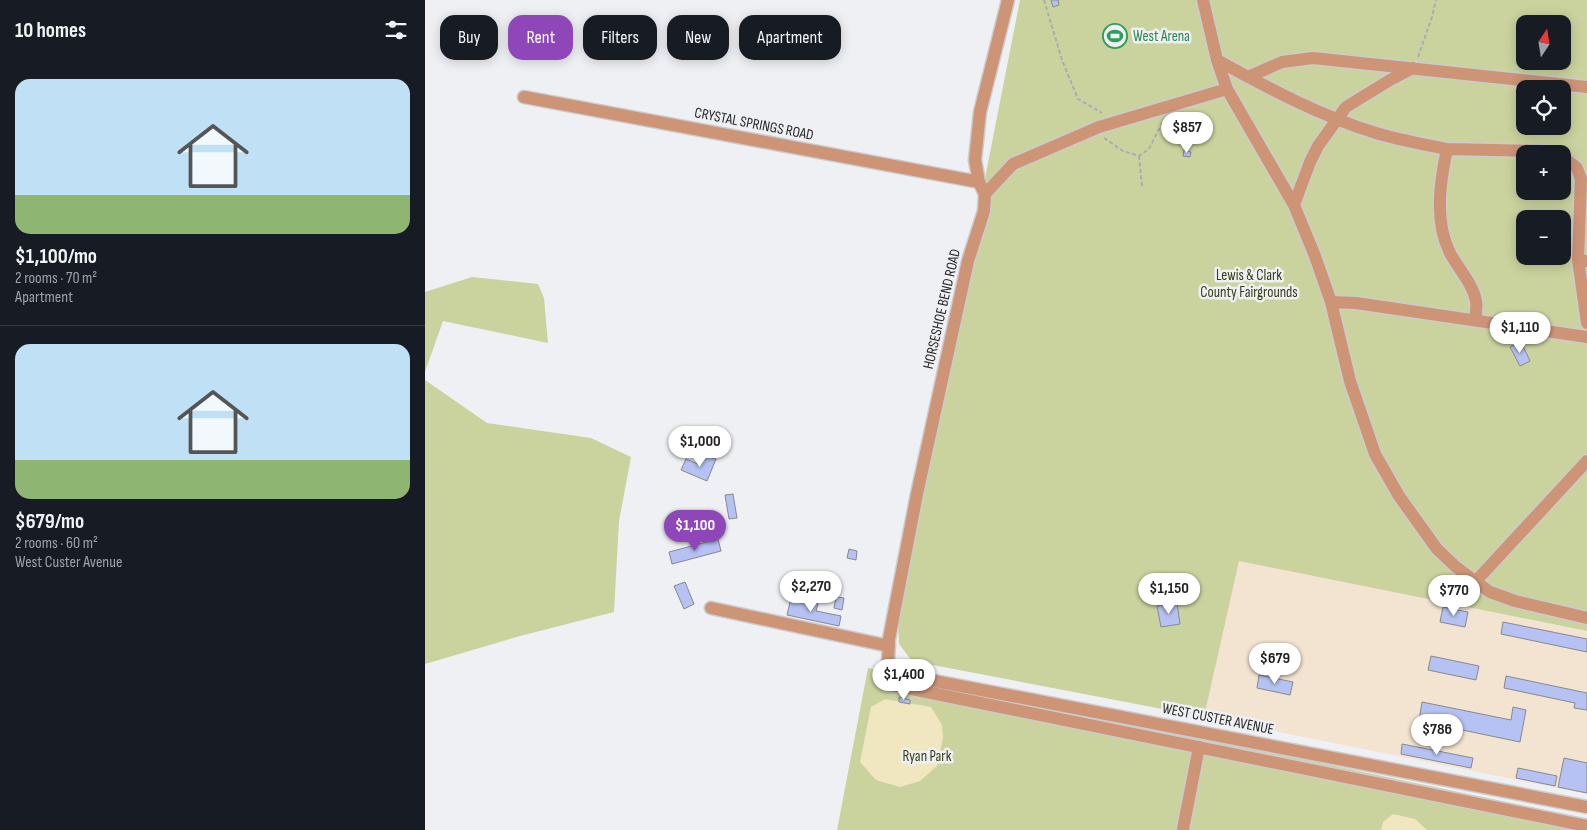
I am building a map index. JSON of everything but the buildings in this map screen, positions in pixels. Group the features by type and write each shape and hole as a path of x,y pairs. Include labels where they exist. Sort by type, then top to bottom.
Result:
{"street":[{"path":"1008,0 980,112 975,160 979,182 985,194 1013,164 1092,130 1227,89"},
{"path":"1203,0 1217,60 1227,89 1294,205 1331,302 1350,380 1375,454 1399,496 1437,549 1456,567 1490,592 1515,601 1587,618"},
{"path":"1248,77 1282,62 1313,58 1587,87"},
{"path":"1217,60 1309,108 1377,134 1447,149 1516,150"},
{"path":"1294,205 1310,162 1336,119 1346,107 1413,68"},
{"name":"CRYSTAL SPRINGS ROAD","path":"524,97 979,182"},
{"path":"1447,149 1439,208 1449,252 1471,287 1475,300 1475,320"},
{"path":"1571,163 1577,168 1581,179 1587,323"},
{"name":"HORSESHOE BEND ROAD","path":"889,646 917,494 968,261 984,211 985,194"},
{"path":"1331,302 1356,302 1587,337"},
{"path":"1475,582 1587,461"},
{"path":"711,608 889,646 887,684 1587,826"},
{"name":"WEST CUSTER AVENUE","path":"888,672 1587,807"},
{"path":"1183,829 1199,747"}],"path":[{"path":"1044,0 1062,60 1078,98 1099,111 1121,120"},
{"path":"1413,68 1432,17 1436,0"},
{"path":"1139,156 1149,149 1173,105"},
{"path":"1092,130 1123,151 1139,156"},
{"path":"1139,156 1142,186"}],"shaded area":[{"path":"1238,561 1587,631 1587,794 1204,717"}],"green space":[{"name":"Lewis & Clark County Fairgrounds","path":"1020,0 1587,0 1587,631 1239,561 1204,717 912,661 899,644 898,621"},
{"path":"472,277 538,284 544,298 548,343 443,321 425,372 425,292"},
{"path":"425,380 487,423 591,438 631,457 619,521 614,612 520,636 425,664"},
{"name":"Ryan Park","path":"868,668 1587,819 1587,830 837,830"}],"sand":[{"path":"885,699 931,707 942,725 943,738 937,766 920,781 900,787 876,780 860,762 871,707"},
{"path":"1393,814 1415,819 1427,830 1381,830 1383,822"}],"place":[{"name":"West Arena","path":"1115,36"}]}
